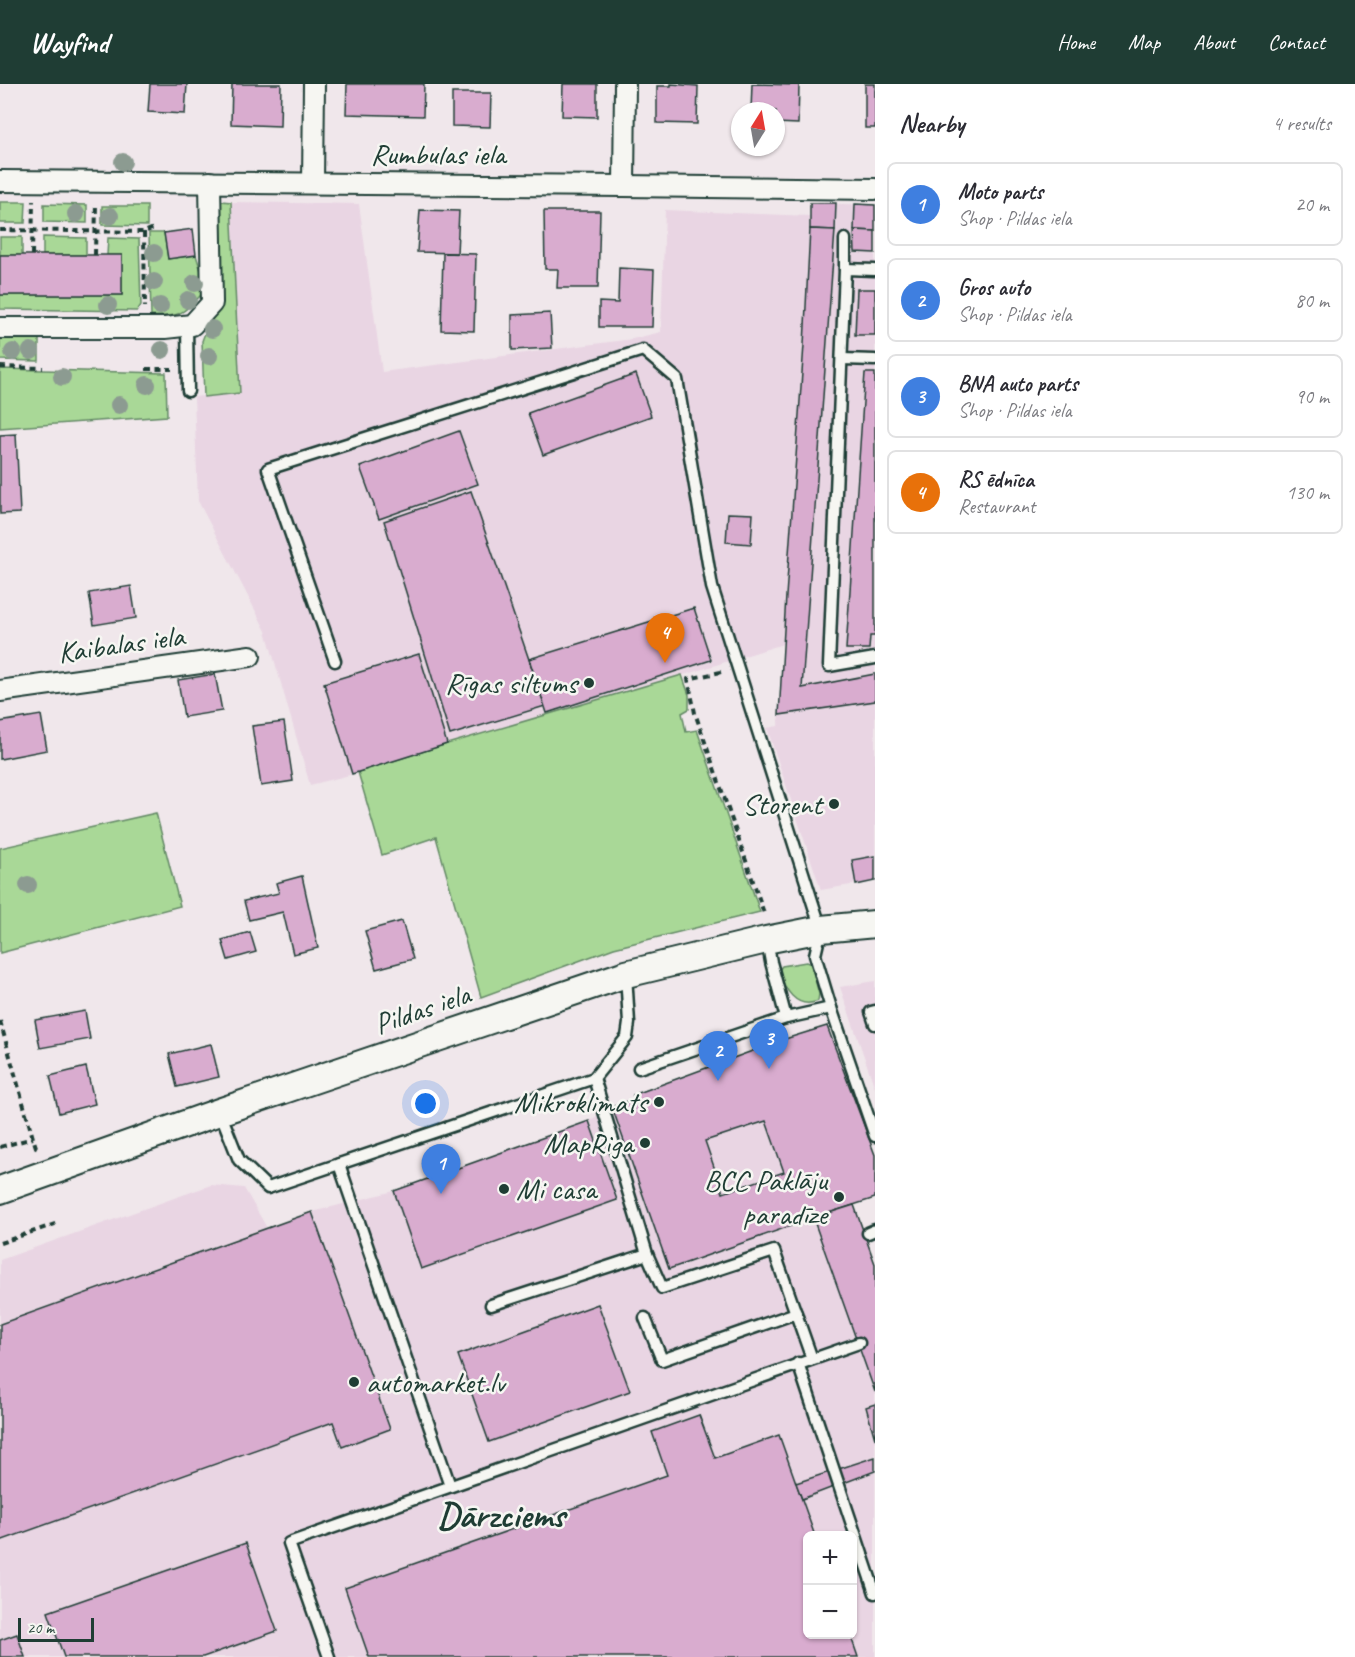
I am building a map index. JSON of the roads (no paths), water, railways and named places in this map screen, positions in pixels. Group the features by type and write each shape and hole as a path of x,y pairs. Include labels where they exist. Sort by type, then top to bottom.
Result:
{"street":[{"path":"314,84 314,183"},
{"path":"624,186 625,84"},
{"name":"Rumbulas iela","path":"0,181 875,189"},
{"path":"0,328 165,328 192,325 212,303 210,182"},
{"name":"Kaibalas iela","path":"0,691 250,656"},
{"name":"Pildas iela","path":"2,1184 766,928 821,929 875,924"}],"lane":[{"path":"845,239 829,666 875,658"},
{"path":"844,269 875,270"},
{"path":"188,326 188,391"},
{"path":"335,661 268,469 643,350 677,379 712,588 821,929 815,955 875,1136"},
{"path":"842,359 875,360"},
{"path":"766,928 771,962 786,1018"},
{"path":"219,1112 239,1160 268,1188 594,1078 627,1037 626,974"},
{"path":"639,1068 786,1018 831,1008"},
{"path":"875,1011 871,1012 875,1024"},
{"path":"594,1078 647,1254 662,1288 774,1251 812,1359"},
{"path":"339,1164 450,1486"},
{"path":"491,1305 647,1254"},
{"path":"645,1318 662,1360 796,1313"},
{"path":"329,1657 289,1543 859,1343"},
{"path":"798,1363 875,1593"}],"place":[{"name":"RS ēdnīca","path":"665,663"},
{"name":"Rīgas siltums","path":"589,683"},
{"name":"Storent","path":"834,804"},
{"name":"BNA auto parts","path":"769,1069"},
{"name":"Gros auto","path":"718,1081"},
{"name":"Mikroklimats","path":"659,1102"},
{"name":"MapRiga","path":"645,1143"},
{"name":"Mi casa","path":"504,1189"},
{"name":"Moto parts","path":"441,1194"},
{"name":"BCC Paklāju paradīze","path":"839,1197"},
{"name":"automarket.lv","path":"354,1382"}],"district":[{"name":"Dārzciems","path":"501,1515"}]}
